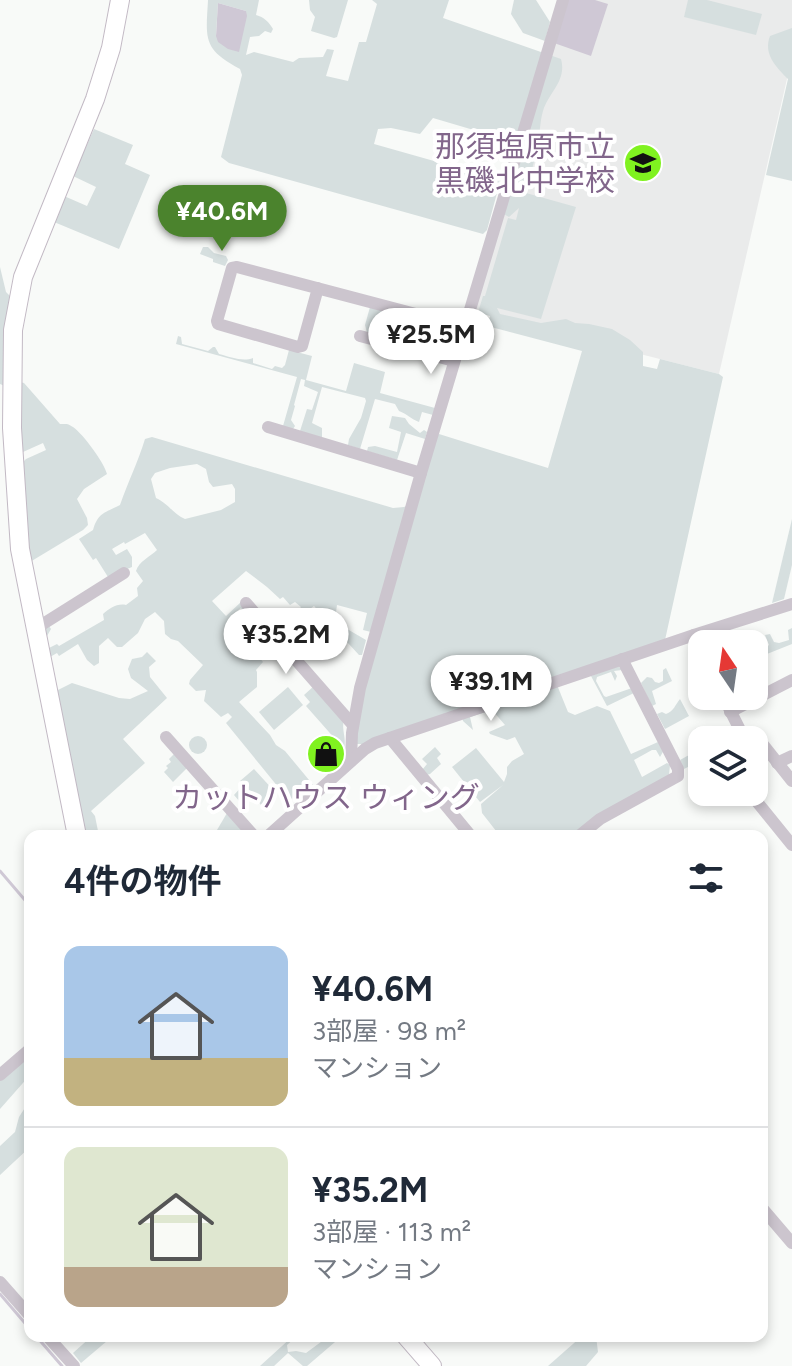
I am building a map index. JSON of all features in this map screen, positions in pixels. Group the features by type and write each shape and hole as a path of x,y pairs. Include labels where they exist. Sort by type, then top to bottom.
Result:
{"street":[{"path":"76,830 23,570 12,428 13,330 23,277 95,99 111,48 120,0"},
{"path":"351,761 353,725 360,688 563,0"},
{"path":"318,288 302,346 218,324 232,268 237,267 318,288 465,327"},
{"path":"360,336 454,361"},
{"path":"268,427 421,473"},
{"path":"35,629 124,573"},
{"path":"246,603 353,725"},
{"path":"710,630 792,604"},
{"path":"275,830 365,749 688,637"},
{"path":"586,830 600,819 678,776 678,769 622,659"},
{"path":"738,726 730,712 792,680"},
{"path":"166,737 249,830"},
{"path":"390,738 466,830"},
{"path":"768,751 792,781"},
{"path":"777,763 792,756"},
{"path":"760,806 792,845"},
{"path":"0,1075 24,1054"},
{"path":"768,1215 792,1243"},
{"path":"0,1282 24,1309"},
{"path":"52,1342 74,1366"},
{"path":"411,1342 432,1366"}],"shaded area":[{"path":"208,0 259,0 256,15 266,20 273,29 271,33 265,31 259,36 250,37 246,55 254,52 293,62 299,58 323,57 327,49 334,50 326,76 348,81 359,42 366,42 377,4 372,0 449,0 443,18 561,59 562,74 543,111 526,193 576,207 541,319 497,308 500,314 541,323 566,319 612,329 643,352 643,366 657,369 660,359 723,377 665,640 555,680 568,712 575,715 597,706 610,711 631,754 658,742 664,750 660,757 656,750 652,750 634,760 642,777 667,763 670,765 669,775 583,830 495,830 482,813 481,804 503,785 480,802 452,767 476,748 504,782 507,767 524,754 515,737 507,740 490,734 505,725 492,710 470,717 473,730 462,717 357,744 355,725 379,634 363,630 367,613 337,605 335,620 366,640 362,655 359,655 314,606 300,616 297,613 301,607 295,602 290,605 283,597 280,599 246,571 212,601 226,616 241,602 258,623 257,626 241,608 231,616 252,643 243,650 245,658 254,651 263,662 256,670 257,687 239,702 314,786 314,791 298,803 283,793 226,723 232,717 228,713 221,717 204,701 206,690 196,691 189,684 203,665 178,641 165,634 164,621 155,612 145,619 138,633 122,647 117,647 108,638 99,646 99,663 94,666 78,644 59,656 57,653 50,657 44,629 49,626 51,629 47,636 49,648 59,646 104,620 103,614 111,608 126,605 138,596 137,588 143,581 137,568 157,550 145,533 112,549 116,555 127,549 132,557 132,567 108,577 79,539 93,530 102,514 120,505 145,439 152,437 393,508 404,507 416,502 435,437 439,434 548,468 582,351 487,326 490,316 480,313 508,218 516,220 519,208 509,217 502,213 521,144 433,118 420,134 391,128 378,129 374,144 500,182 487,230 483,234 229,163 221,157 242,75 240,69 213,48 207,33","holes":["218,3 246,11 216,35","197,464 206,469 213,487 232,484 235,502 221,510 185,519 156,498 151,479 155,473"]},
{"path":"309,0 348,0 337,37 311,31 315,17"},
{"path":"514,0 536,0 550,22 545,41 523,33 511,14"},
{"name":"那須塩原市立 黒磯北中学校","path":"567,0 792,0 792,57 719,374 475,312"},
{"path":"568,0 595,0 608,4 591,56 554,43"},
{"path":"688,0 707,0 762,14 756,35 684,17"},
{"path":"218,3 246,11 239,52 218,42"},
{"path":"792,28 792,181 766,175 788,79 772,60 768,43 770,36"},
{"path":"94,129 133,145 125,164 150,175 119,249 54,222 64,196 87,206 96,187 73,176"},
{"path":"203,247 226,256 225,266 200,254"},
{"path":"0,267 6,292 13,299 5,386 0,384"},
{"path":"370,307 427,323 420,347 367,333 365,325"},
{"path":"178,336 182,344 208,351 215,347 219,354 253,358 253,363 272,369 285,365 289,350 312,356 306,380 346,391 354,363 385,372 380,393 435,408 433,415 422,412 419,422 399,411 395,404 375,399 360,449 348,445 361,418 365,398 322,387 312,423 322,428 322,438 300,431 307,409 312,410 318,392 304,386 305,380 301,379 291,420 295,426 293,429 283,426 297,377 176,344"},
{"path":"20,382 60,424 69,425 82,436 107,474 84,489 77,499 88,525 30,562 22,463 46,450 43,443 23,452 21,449"},
{"path":"392,416 405,418 420,433 424,430 427,432 425,439 406,433 397,460 367,451 368,447 375,446 397,452 401,432 389,428"},
{"path":"792,519 792,565 784,599 772,603"},
{"path":"792,628 792,644 768,654 768,634 779,643 789,640 788,630"},
{"path":"147,652 156,661 149,667 150,677 167,698 123,739 145,763 91,811 98,830 79,830 56,691 72,683 130,699 148,691 131,678 128,669 132,659 142,657"},
{"path":"618,666 622,670 614,671 617,676 615,681 611,672 597,677 604,696 632,688 634,693 607,706 591,676"},
{"path":"666,668 672,681 652,691 656,704 652,706 641,683 647,677 659,683 663,681 663,670"},
{"path":"314,686 344,720 344,749 306,706 310,702 304,695"},
{"path":"288,687 303,705 274,730 259,712"},
{"path":"680,699 689,716 665,729 657,714 669,713"},
{"path":"198,736 207,745 198,754 189,745"},
{"path":"435,747 441,754 437,758 441,764 426,775 422,770 427,764 422,759"},
{"path":"174,754 187,768 173,782 164,772"},
{"path":"688,756 688,767 684,769 680,760"},
{"path":"254,769 275,792 261,805 251,793 240,802 234,795 243,785 240,781"},
{"path":"227,813 243,830 217,830"},
{"path":"24,1055 24,1082 0,1109 0,1077"},
{"path":"24,1109 24,1153 0,1175 0,1146 15,1132"},
{"path":"85,1342 106,1342 81,1363 73,1353"},
{"path":"286,1342 290,1342 287,1345 288,1352 306,1353 321,1342 335,1342 307,1366 288,1353 274,1366 260,1366"},
{"path":"575,1342 597,1342 598,1352 586,1366 548,1366"}],"waterway":[{"path":"0,871 24,899"},
{"path":"0,1294 24,1322"},
{"path":"41,1342 62,1366"}],"place":[{"name":"那須塩原市立 黒磯北中学校","path":"643,163"},
{"name":"カットハウス ウィング","path":"326,754"}]}
